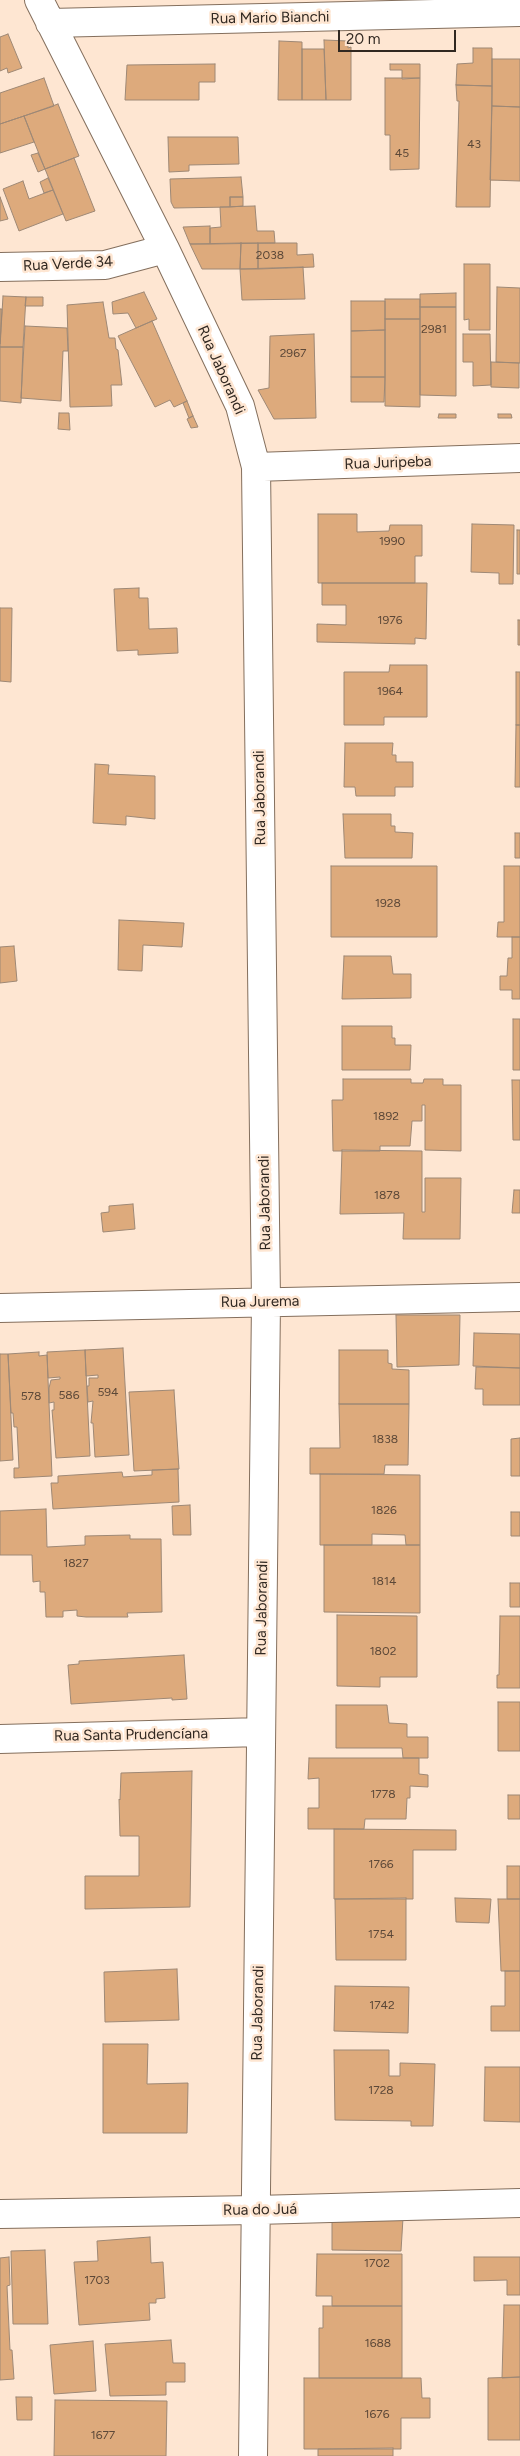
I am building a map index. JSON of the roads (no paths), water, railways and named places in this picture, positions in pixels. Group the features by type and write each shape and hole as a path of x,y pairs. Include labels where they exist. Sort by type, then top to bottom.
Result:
{"street":[{"name":"Rua Mario Bianchi","path":"44,12 520,12"},
{"name":"Rua Jaborandi","path":"44,12 165,249 240,406 256,467 266,1302 253,2456"},
{"name":"Rua Verde 34","path":"0,267 104,265 165,249"},
{"name":"Rua Juripeba","path":"256,467 520,458"},
{"name":"Rua Jurema","path":"0,1308 520,1297"},
{"name":"Rua Santa Prudencíana","path":"0,1738 261,1732"},
{"name":"Rua do Juá","path":"0,2214 256,2210 520,2202"}]}
